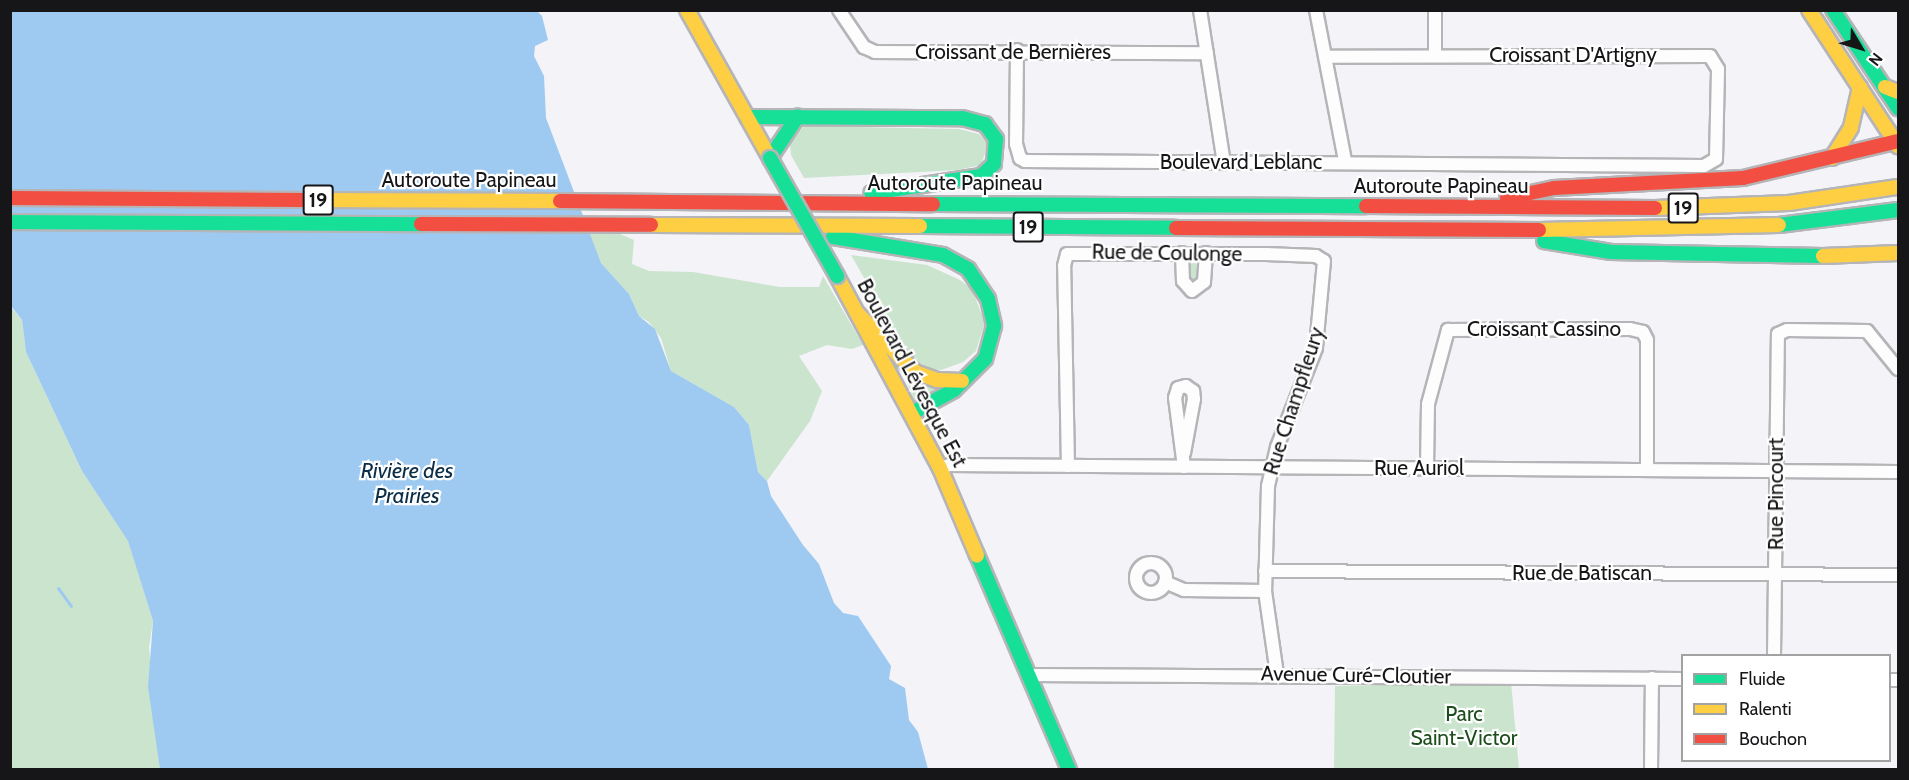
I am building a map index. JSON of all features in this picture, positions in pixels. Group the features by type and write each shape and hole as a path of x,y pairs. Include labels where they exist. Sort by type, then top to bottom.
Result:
{"main road":[{"name":"Boulevard Lévesque Est","path":"687,10 858,314 940,468 1069,770"},
{"path":"1466,207 1554,188 1743,178 1898,142 1809,10"},
{"path":"1833,10 1892,90 1899,108"},
{"path":"1832,158 1851,127 1860,87"},
{"path":"770,158 798,116"},
{"path":"747,117 973,119 990,128 998,146 994,164 981,176 819,202"},
{"name":"Autoroute Papineau","path":"10,198 1735,207 1838,198 1899,187"},
{"name":"Autoroute Papineau","path":"10,222 1468,229 1744,228 1899,210"},
{"path":"769,226 933,252 968,269 988,298 994,336 982,364 954,390 912,413"},
{"path":"1468,229 1611,252 1780,256 1899,252"},
{"path":"858,314 915,372 937,380 962,381"}],"street":[{"name":"Croissant de Bernières","path":"839,10 864,47 875,52 1017,50 1207,52"},
{"path":"1200,10 1224,163"},
{"path":"1316,10 1327,57 1344,161"},
{"path":"1435,10 1435,54"},
{"name":"Boulevard Leblanc","path":"1017,50 1016,144 1022,160 1224,163 1344,161 1692,166 1715,161"},
{"name":"Croissant D'Artigny","path":"1327,57 1435,54 1710,56 1718,69 1715,161"},
{"name":"Rue de Coulonge","path":"1068,466 1065,257 1074,252 1316,256 1324,261 1325,272"},
{"path":"1182,253 1183,281 1192,291 1204,282 1206,253"},
{"name":"Rue Champfleury","path":"1277,674 1265,591 1270,468 1316,348 1325,272"},
{"name":"Croissant Cassino","path":"1427,468 1428,404 1448,330 1619,329 1641,330 1647,340 1647,470"},
{"name":"Rue Pincourt","path":"1774,654 1775,472 1779,332 1867,331 1899,369"},
{"path":"1184,453 1184,467"},
{"name":"Rue Auriol","path":"940,468 950,465 1899,472"},
{"name":"Rue de Batiscan","path":"1265,571 1899,575"},
{"path":"1165,582 1184,590 1265,591"},
{"name":"Avenue Curé-Cloutier","path":"1030,675 1277,674 1681,679"},
{"path":"1651,770 1652,678"}],"green space":[{"path":"804,126 959,129 979,134 988,144 981,165 958,170 804,178 791,155 790,144"},
{"path":"589,234 620,234 634,240 632,264 649,271 693,272 780,287 819,287 823,276 863,345 852,349 827,345 799,356 822,391 810,421 767,481 758,472 749,425 734,407 671,371 661,338 649,322 639,316 629,294 601,263"},
{"path":"851,255 927,265 960,280 972,289 985,323 976,351 963,362 941,370 930,369 908,355"},
{"path":"1191,263 1197,263 1202,271 1200,277 1191,279 1186,274 1186,268"},
{"path":"10,306 22,320 26,352 82,471 128,540 153,621 149,647 160,769 11,769"},
{"path":"901,369 947,384 915,401"},
{"name":"Parc Saint-Victor","path":"1511,682 1519,769 1334,770 1335,686"}],"water":[{"name":"Rivière des Prairies","path":"11,11 537,11 542,16 548,40 535,46 534,56 544,76 546,118 601,263 629,294 639,316 655,329 671,371 734,407 749,425 758,472 767,481 771,496 803,545 819,564 834,603 843,613 858,616 891,666 889,679 905,688 909,720 918,732 928,769 160,769 148,687 153,621 128,541 82,471 26,352 22,320 11,306"}],"waterway":[{"path":"58,588 71,606"}],"traffic: fast":[{"path":"1833,10 1898,108"},
{"path":"770,158 798,116"},
{"path":"747,117 962,118 985,124 996,139 994,164 981,176 871,193"},
{"path":"770,158 837,276"},
{"path":"933,204 1366,206"},
{"path":"1779,225 1898,210"},
{"path":"10,222 421,224"},
{"path":"920,226 1176,228"},
{"path":"833,237 943,255 968,269 988,299 994,326 985,359 954,390 912,413"},
{"path":"1544,241 1611,252 1823,256"},
{"path":"977,555 1069,770"}],"traffic: slow":[{"path":"687,10 770,158"},
{"path":"1809,10 1898,146"},
{"path":"1832,158 1851,127 1860,87"},
{"path":"1885,87 1898,92"},
{"path":"1655,208 1789,203 1898,187"},
{"path":"303,200 560,201"},
{"path":"651,225 920,226"},
{"path":"1539,230 1779,225"},
{"path":"1823,256 1898,253"},
{"path":"837,276 940,468 977,555"},
{"path":"858,314 915,372 937,380 962,381"}],"traffic: jam":[{"path":"1507,198 1554,188 1743,178 1898,141"},
{"path":"10,198 303,200"},
{"path":"560,201 933,204"},
{"path":"1366,206 1655,208"},
{"path":"421,224 651,225"},
{"path":"1176,228 1539,230"}]}
